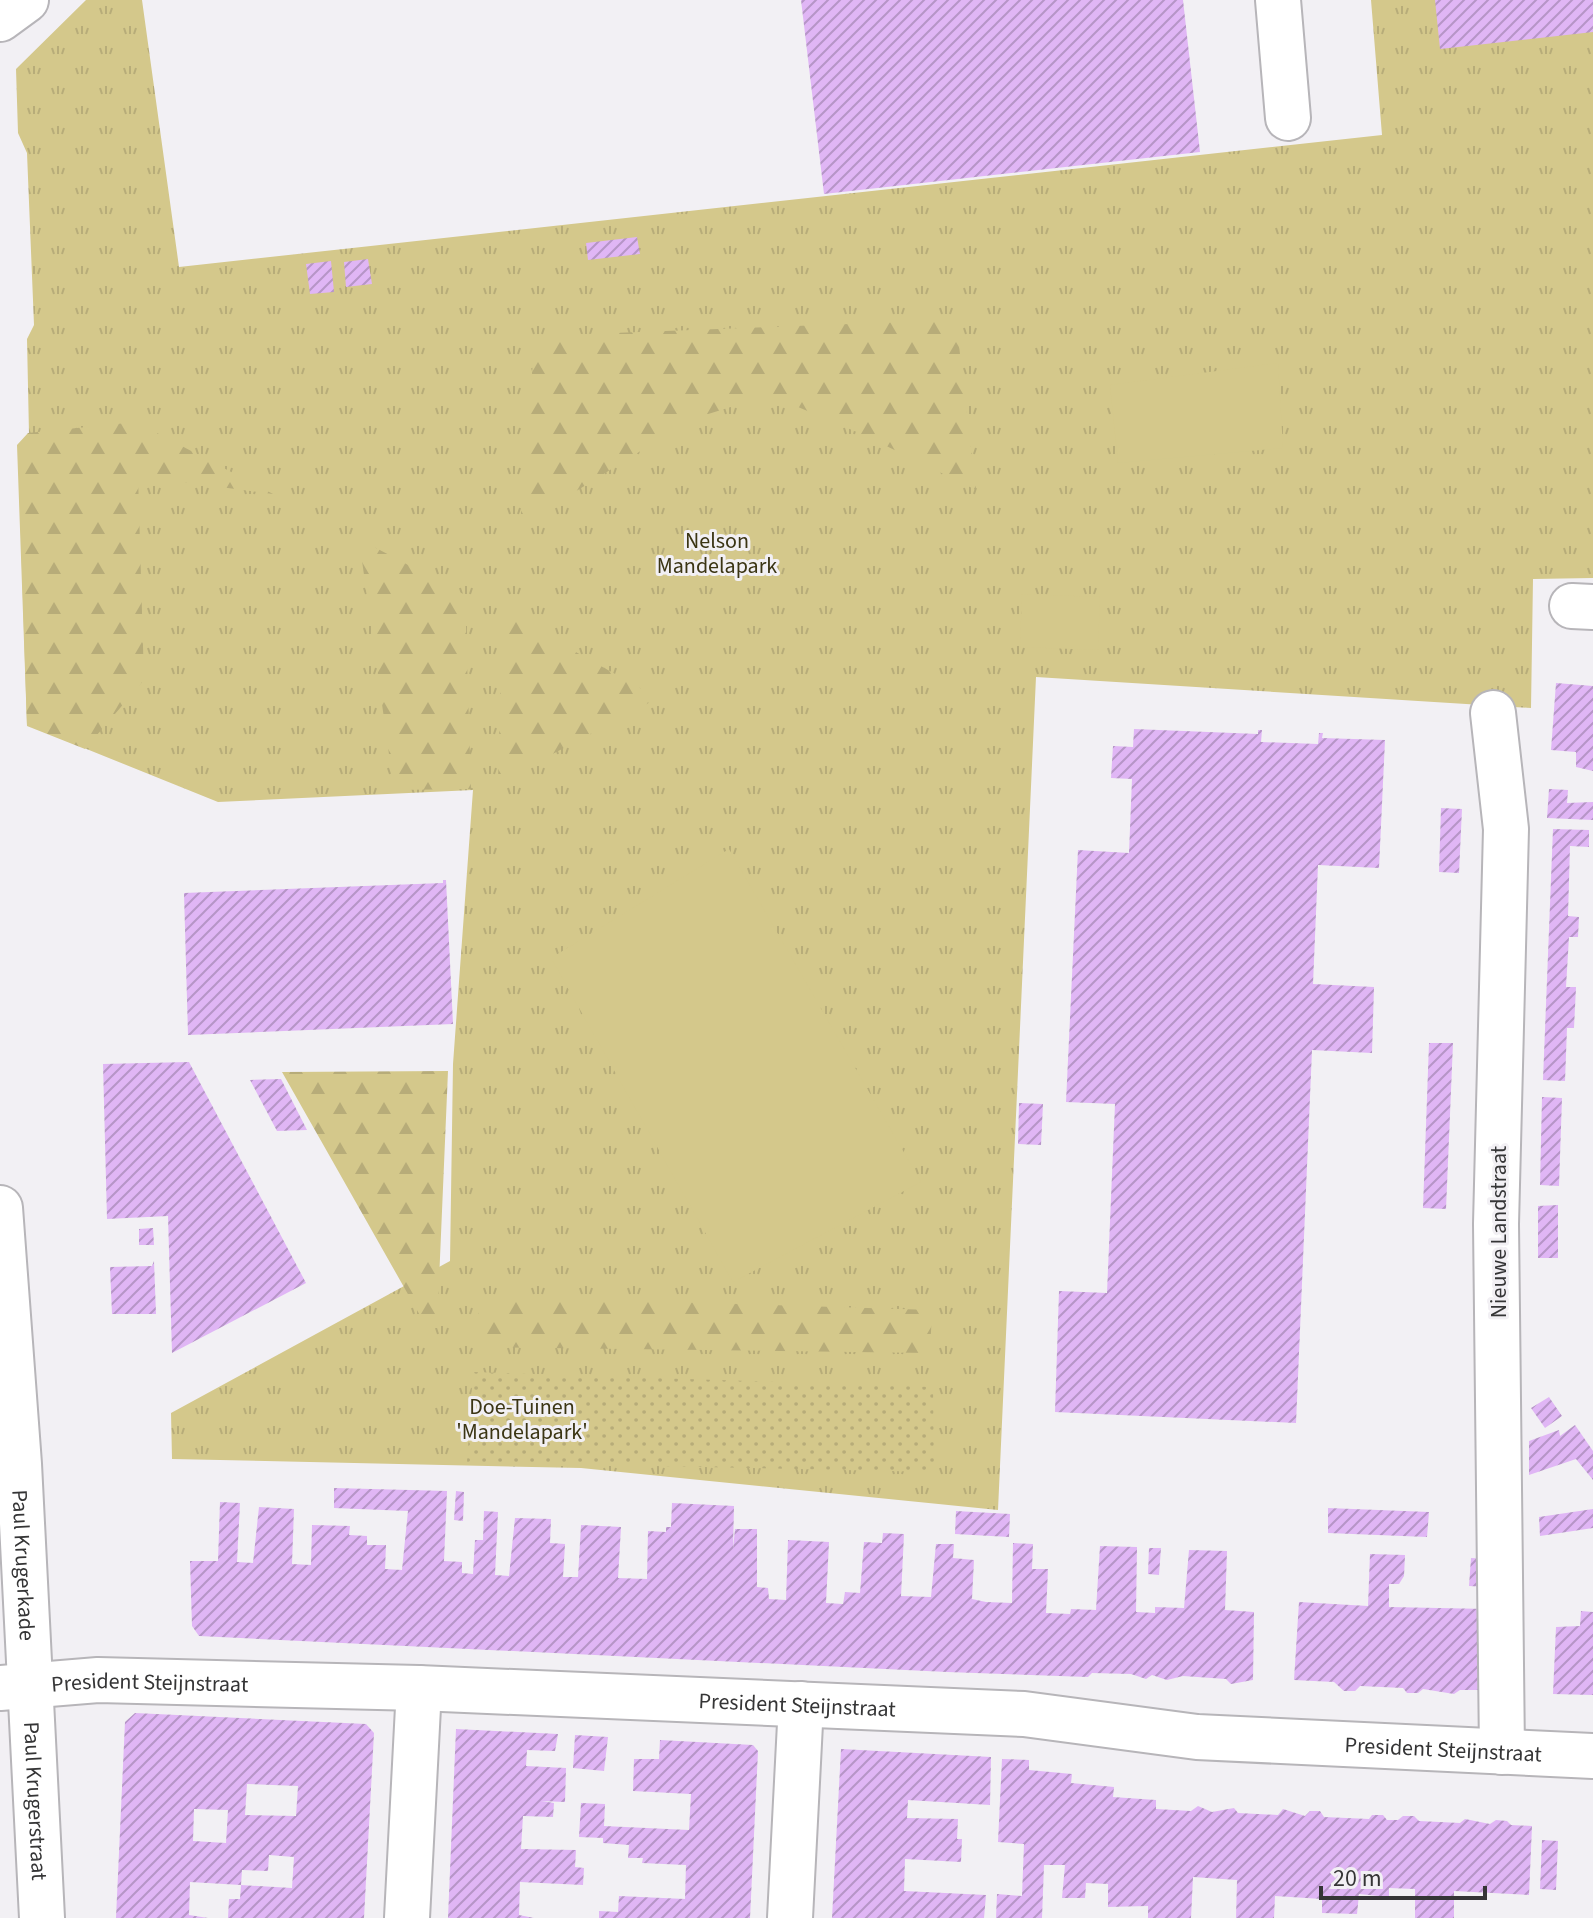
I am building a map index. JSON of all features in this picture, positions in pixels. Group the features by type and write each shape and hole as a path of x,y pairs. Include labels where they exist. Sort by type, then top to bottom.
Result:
{"street":[{"path":"0,19 26,0"},
{"path":"1278,0 1288,118"},
{"name":"Nieuwe Landstraat","path":"1493,713 1506,829 1496,1224 1502,1752"},
{"name":"Paul Krugerkade","path":"0,1208 15,1687"},
{"name":"President Steijnstraat","path":"15,1687 98,1680 419,1688 801,1704 1024,1714 1197,1737 1593,1756"},
{"name":"Paul Krugerstraat","path":"15,1687 42,1918"},
{"path":"407,1918 419,1688"},
{"path":"790,1918 801,1704"}],"green space":[{"name":"Nelson Mandelapark","path":"86,0 142,0 179,267 1382,135 1371,0 1593,0 1593,578 1533,579 1531,708 1036,677 998,1510 581,1468 172,1459 171,1413 450,1261 453,1064 473,790 218,802 27,725 18,445 29,434 27,339 34,325 27,153 18,133 16,69"},
{"path":"956,320 976,490 866,436 770,395 692,419 520,526 535,336"},
{"path":"1278,363 1283,448 1118,463 1110,385"},
{"path":"136,422 273,494 138,476 144,680 85,749 27,726 17,445 28,433"},
{"path":"359,539 465,595 471,789 394,790"},
{"path":"1022,594 1100,597 1098,650 1020,647"},
{"path":"515,618 658,698 498,783 502,626"},
{"path":"729,849 921,1182 733,1282 551,958"},
{"path":"448,1071 437,1328 426,1326 282,1072"},
{"path":"479,1296 932,1310 930,1353 478,1347"},
{"name":"Doe-Tuinen 'Mandelapark'","path":"473,1372 933,1387 934,1472 467,1462"}],"building":[{"path":"801,0 1183,0 1200,152 824,194"},
{"path":"1435,0 1593,0 1593,32 1440,49"},
{"path":"637,237 640,254 588,260 586,243"},
{"path":"368,259 372,284 346,287 344,262"},
{"path":"331,261 334,292 310,294 306,264"},
{"path":"1556,683 1593,686 1593,771 1576,767 1576,752 1551,750"},
{"path":"1134,729 1258,734 1258,730 1262,730 1261,742 1318,744 1319,733 1323,733 1322,738 1385,740 1379,868 1318,865 1313,984 1374,987 1372,1053 1312,1050 1296,1423 1055,1412 1059,1291 1107,1293 1115,1104 1066,1102 1078,850 1129,853 1132,779 1111,778 1113,746 1133,747"},
{"path":"1549,789 1568,790 1567,803 1593,802 1593,820 1547,818"},
{"path":"1441,808 1462,809 1459,873 1439,872"},
{"path":"1553,829 1589,830 1589,847 1570,846 1568,916 1579,917 1578,937 1569,937 1566,987 1576,987 1574,1028 1567,1028 1565,1081 1543,1080"},
{"path":"446,880 453,1024 188,1035 184,893 443,883"},
{"path":"1429,1043 1453,1043 1446,1209 1423,1208"},
{"path":"189,1062 306,1283 172,1353 168,1216 107,1219 103,1064"},
{"path":"281,1079 307,1130 277,1131 250,1080"},
{"path":"1542,1097 1562,1098 1559,1186 1540,1185"},
{"path":"1019,1103 1043,1104 1041,1145 1018,1144"},
{"path":"1558,1205 1558,1258 1538,1258 1538,1206"},
{"path":"153,1228 154,1245 139,1245 139,1229"},
{"path":"154,1261 156,1314 112,1314 110,1267 152,1266"},
{"path":"1549,1397 1562,1416 1545,1428 1531,1408"},
{"path":"1575,1425 1593,1451 1593,1480 1576,1459 1529,1475 1529,1441 1559,1430 1560,1436"},
{"path":"334,1488 447,1491 444,1561 462,1562 462,1573 473,1574 475,1540 483,1540 484,1511 498,1512 495,1575 509,1576 515,1518 551,1519 550,1543 565,1544 563,1577 578,1577 581,1525 621,1527 618,1578 647,1579 648,1531 666,1532 666,1527 671,1527 672,1503 734,1506 733,1549 735,1529 757,1529 757,1587 768,1588 769,1599 786,1600 788,1540 829,1542 826,1603 843,1604 845,1592 860,1593 864,1542 882,1543 883,1533 904,1534 901,1596 931,1597 936,1544 954,1544 953,1558 974,1560 972,1599 1012,1603 1013,1543 1033,1544 1032,1569 1048,1569 1046,1613 1070,1614 1071,1609 1096,1610 1100,1546 1137,1547 1136,1612 1155,1613 1155,1607 1184,1608 1189,1550 1227,1551 1225,1610 1254,1612 1253,1680 1231,1684 1226,1679 1183,1676 1167,1680 1152,1675 1146,1679 1131,1674 1092,1673 1088,1677 947,1672 199,1636 192,1626 190,1561 218,1561 220,1502 240,1503 237,1562 253,1563 259,1507 294,1509 292,1564 311,1565 312,1525 350,1526 349,1535 367,1536 367,1545 386,1545 385,1569 402,1570 408,1511 334,1508"},
{"path":"456,1491 464,1492 463,1521 454,1520"},
{"path":"1328,1508 1429,1512 1427,1537 1328,1533"},
{"path":"1593,1509 1593,1528 1540,1536 1539,1517"},
{"path":"956,1511 1010,1514 1009,1537 955,1534"},
{"path":"1149,1548 1161,1548 1159,1575 1148,1574"},
{"path":"1370,1554 1405,1555 1404,1576 1399,1584 1389,1584 1389,1607 1488,1609 1485,1690 1460,1690 1454,1694 1423,1689 1418,1693 1407,1693 1403,1688 1360,1686 1355,1691 1344,1691 1334,1682 1294,1680 1299,1602 1368,1606"},
{"path":"1471,1558 1489,1559 1487,1587 1469,1586"},
{"path":"1581,1611 1593,1612 1593,1695 1553,1694 1556,1627 1580,1626"},
{"path":"135,1713 366,1724 374,1733 364,1918 228,1918 229,1899 240,1899 241,1885 190,1882 189,1915 208,1918 116,1918 125,1722","holes":["247,1784 298,1786 296,1816 245,1815","194,1809 228,1810 226,1843 193,1841","269,1855 294,1857 292,1888 241,1885 242,1870 268,1871"]},
{"path":"456,1729 558,1734 555,1751 527,1750 526,1766 566,1768 565,1802 541,1801 554,1803 553,1817 523,1816 521,1849 576,1850 575,1867 584,1868 583,1885 520,1882 519,1915 534,1918 448,1918"},
{"path":"575,1735 608,1737 604,1771 573,1768"},
{"path":"660,1740 753,1745 758,1751 750,1918 599,1918 599,1911 618,1912 619,1896 685,1899 686,1865 642,1863 643,1858 628,1858 629,1845 603,1843 603,1838 579,1837 581,1803 605,1804 604,1826 689,1830 691,1794 633,1791 634,1759 659,1759"},
{"path":"841,1749 991,1757 990,1805 908,1800 907,1818 958,1819 957,1839 962,1839 961,1862 905,1859 904,1891 986,1895 984,1918 832,1918"},
{"path":"1002,1759 1029,1760 1029,1770 1072,1774 1071,1783 1114,1787 1113,1797 1156,1800 1156,1809 1191,1811 1198,1806 1212,1812 1234,1808 1238,1813 1278,1815 1283,1809 1305,1816 1310,1811 1320,1811 1324,1817 1369,1819 1372,1815 1383,1815 1387,1820 1398,1820 1403,1816 1414,1816 1419,1821 1460,1823 1465,1819 1490,1824 1496,1820 1507,1821 1511,1825 1532,1826 1529,1895 1454,1891 1454,1918 1415,1918 1415,1889 1389,1888 1389,1897 1359,1894 1357,1914 1322,1913 1322,1899 1275,1896 1274,1918 1236,1918 1237,1880 1193,1877 1191,1918 1148,1918 1148,1906 1108,1907 1108,1884 1086,1883 1085,1898 1062,1898 1065,1865 1044,1865 1042,1918 996,1918 997,1894 1022,1896 1024,1844 998,1842"},
{"path":"1542,1840 1558,1841 1556,1890 1540,1889"}]}
